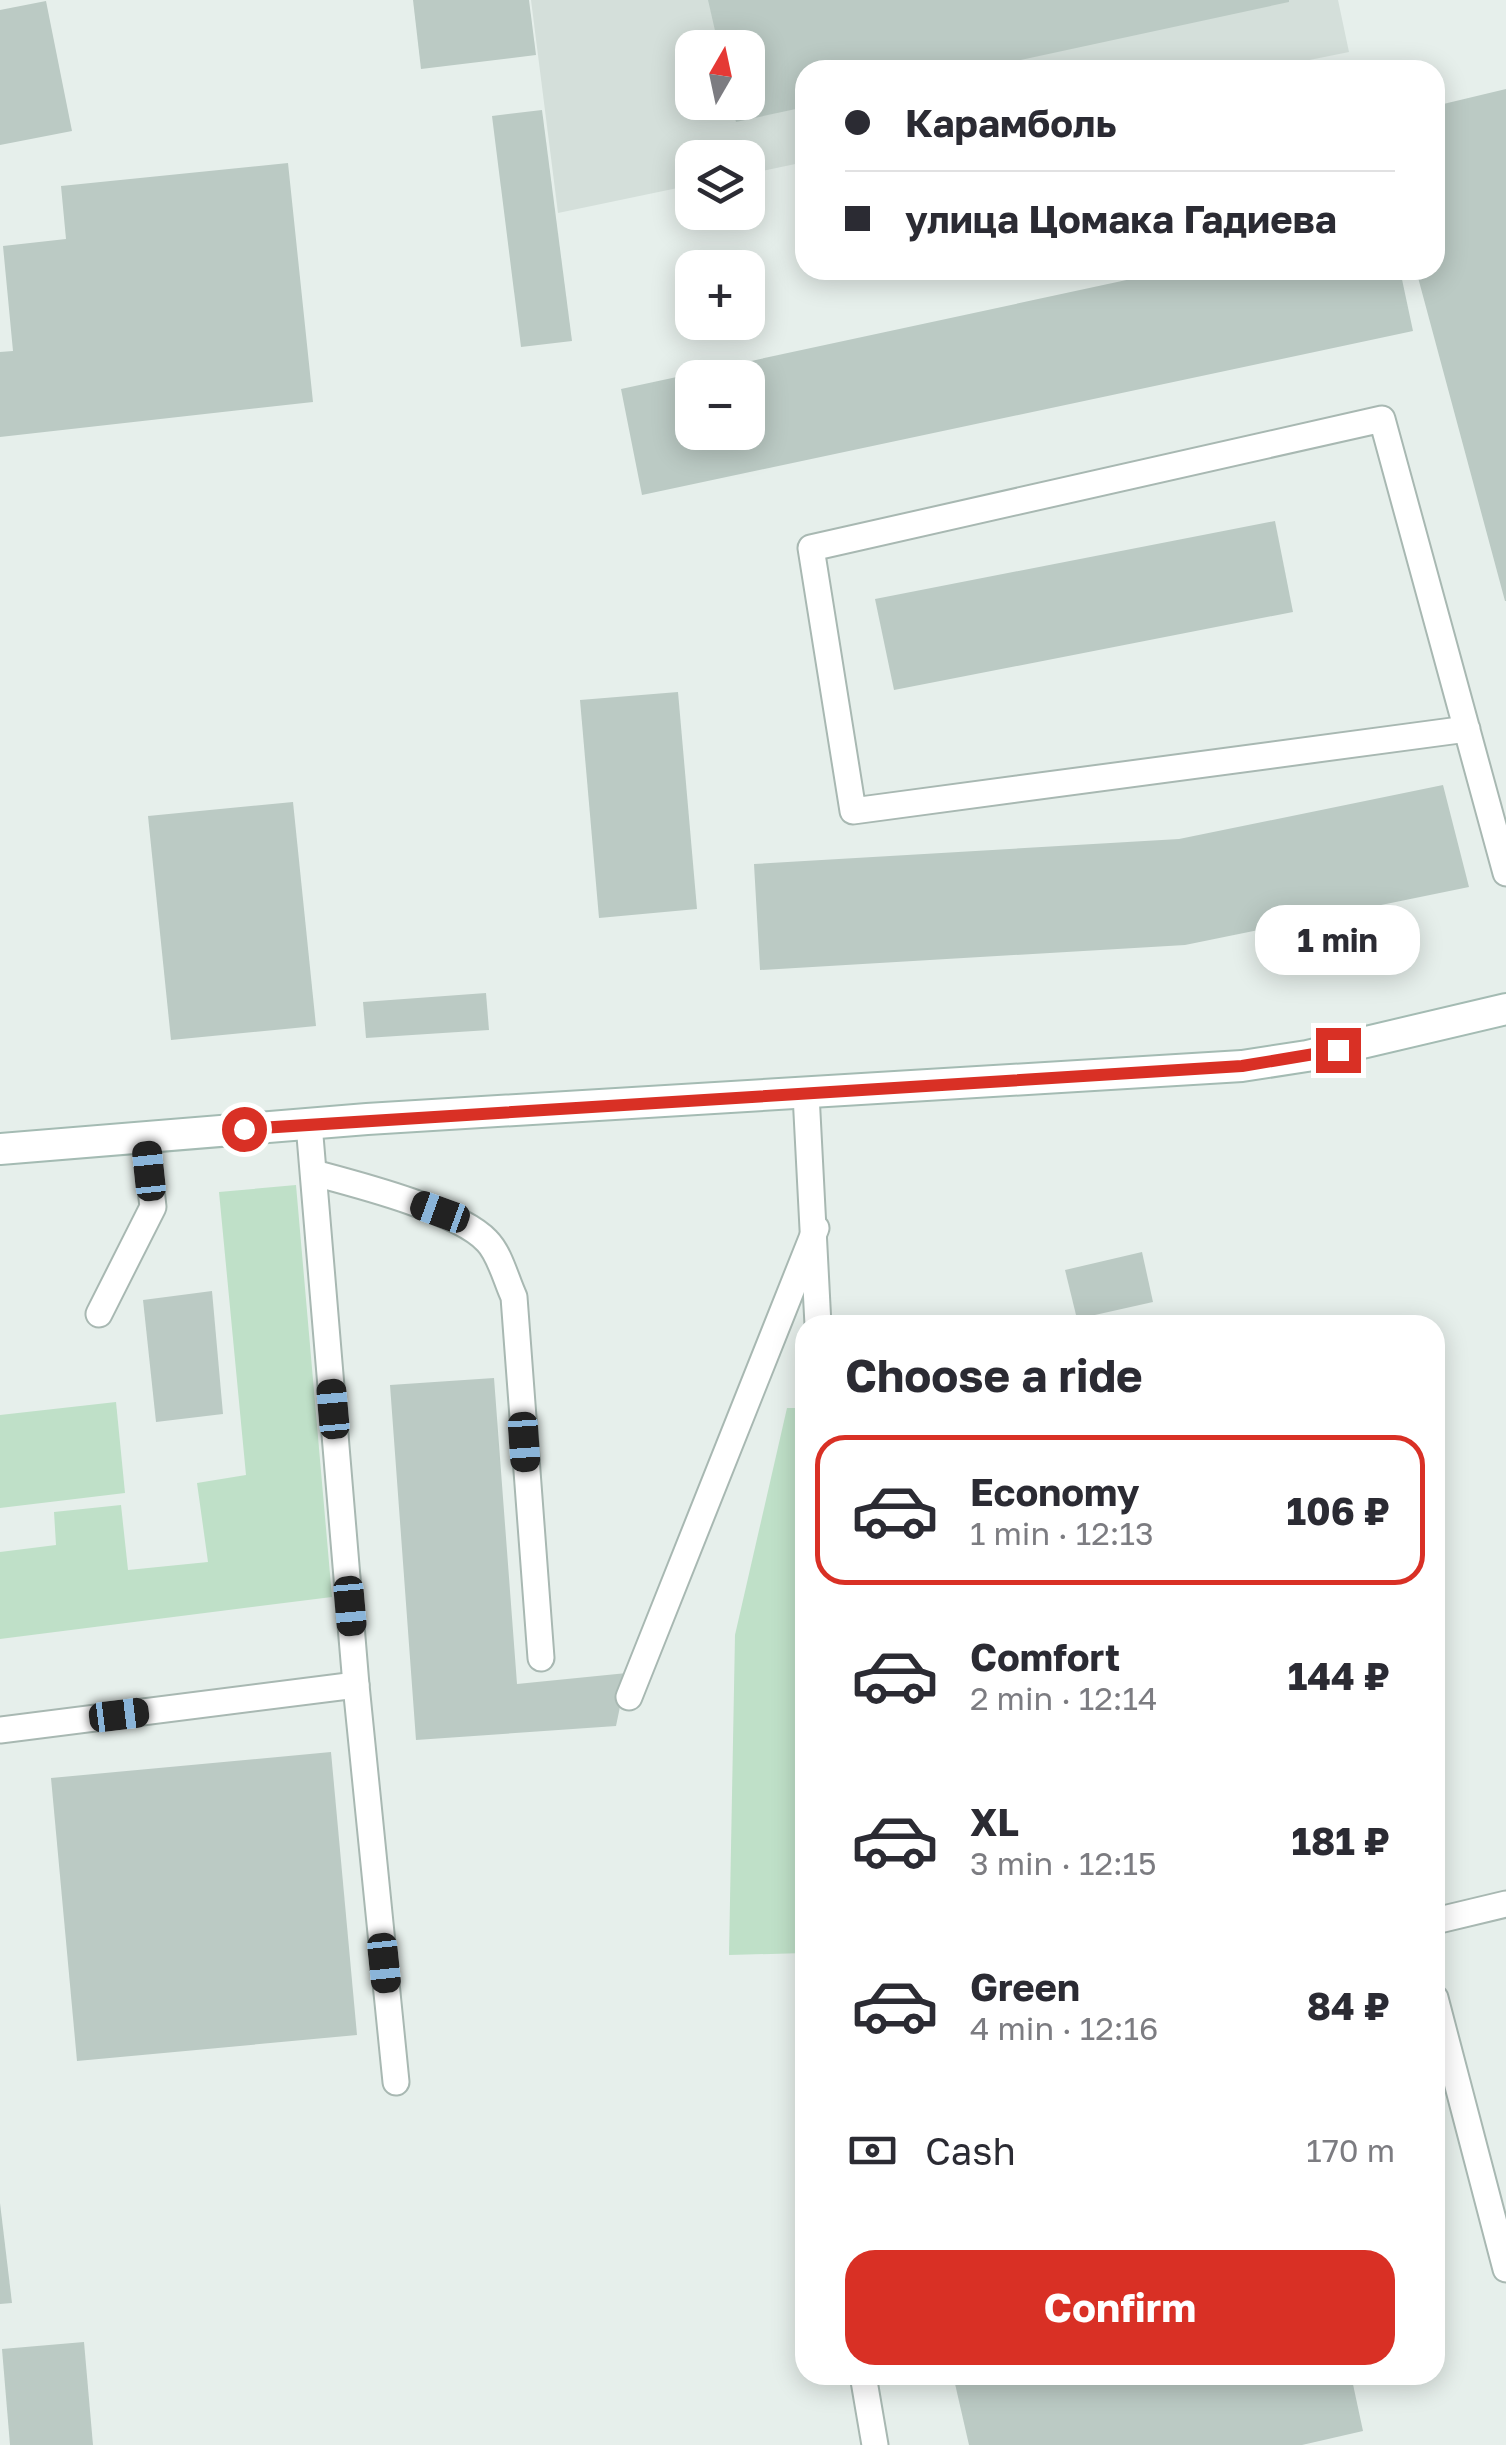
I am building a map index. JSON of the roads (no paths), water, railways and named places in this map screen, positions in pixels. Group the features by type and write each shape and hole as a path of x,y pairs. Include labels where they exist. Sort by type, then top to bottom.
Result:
{"main road":[{"path":"0,1149 309,1124 1242,1066 1307,1056 1506,1009"}],"lane":[{"path":"1467,729 852,810 811,548 1382,419 1467,729 1506,872"},
{"path":"806,1094 818,1315"},
{"path":"309,1124 356,1685 396,2082"},
{"path":"99,1314 154,1206 145,1136"},
{"path":"314,1173 440,1212 487,1240 499,1264 514,1297 541,1658"},
{"path":"629,1697 816,1228"},
{"path":"0,1730 356,1685"},
{"path":"1445,1919 1506,1904"},
{"path":"1445,2036 1506,2269"},
{"path":"864,2385 874,2445"}]}
